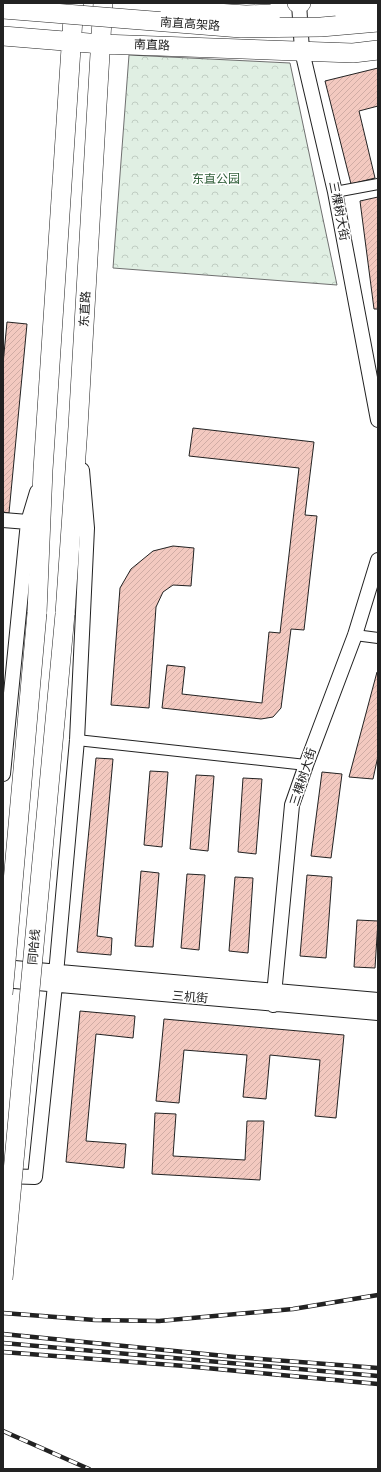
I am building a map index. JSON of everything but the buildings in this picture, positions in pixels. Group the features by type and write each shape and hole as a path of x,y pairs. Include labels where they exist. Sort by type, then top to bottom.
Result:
{"highway":[{"path":"3,994 37,614 43,470 74,3"},
{"name":"南直高架路","path":"91,3 246,15 321,14 378,8"},
{"name":"东直路","path":"65,614 78,426 103,3"},
{"name":"南直高架路","path":"3,8 241,28 322,27 378,22"},
{"name":"南直路","path":"3,36 101,44 302,51"},
{"path":"302,51 370,40"},
{"path":"302,51 353,53 378,50"},
{"name":"同哈线","path":"3,1279 65,614"}],"main road":[{"name":"三棵树大街","path":"299,3 302,51 335,192 378,420"},
{"path":"3,1176 35,1177 56,978 77,740 87,528 78,426"},
{"path":"3,774 5,733 28,522 43,470"},
{"path":"3,520 28,522"},
{"name":"三棵树大街","path":"273,1005 292,804 355,635 378,560"},
{"name":"三机街","path":"3,967 56,978 273,1005 378,1013"},
{"name":"三机街","path":"3,980 56,978 274,990 378,1000"}],"street":[{"path":"335,192 378,184"},
{"path":"355,635 378,638"},
{"path":"77,740 306,765"}],"green space":[{"name":"东直公园","path":"129,55 290,63 337,285 113,268"}],"railway":[{"path":"3,1313 95,1320 159,1321 293,1309 378,1295"},
{"path":"3,1334 235,1357 378,1368"},
{"path":"3,1343 378,1376"},
{"path":"3,1352 185,1366 378,1384"},
{"path":"3,1431 89,1469"}]}
